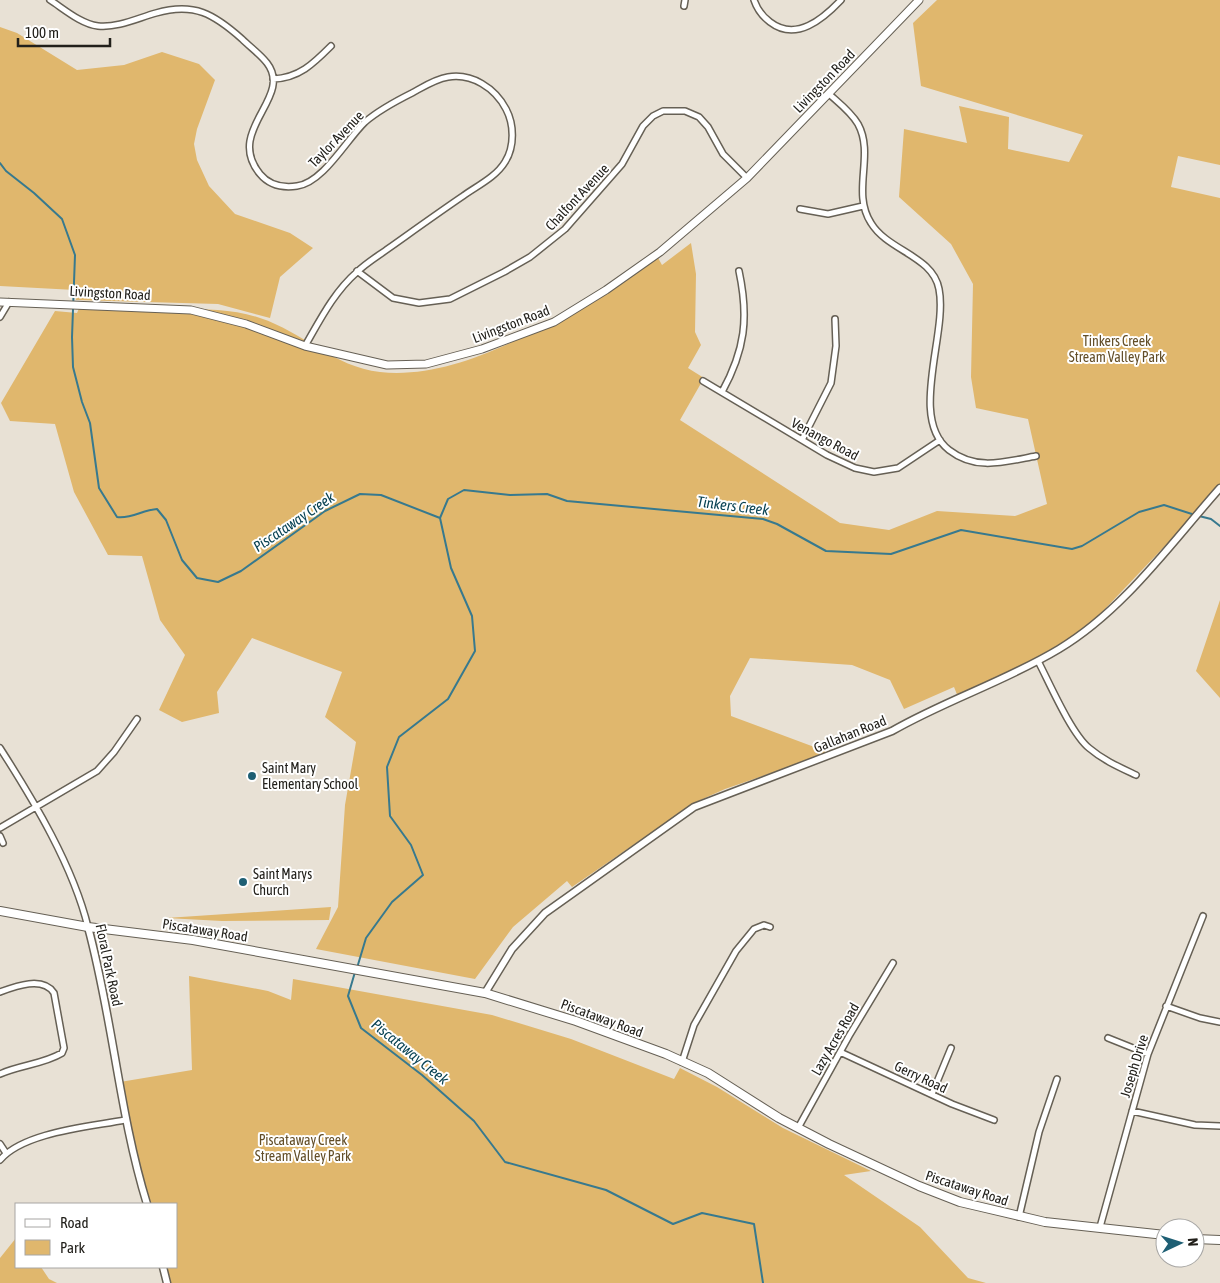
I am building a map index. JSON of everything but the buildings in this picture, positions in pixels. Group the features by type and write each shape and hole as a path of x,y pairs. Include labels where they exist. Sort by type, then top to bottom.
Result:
{"main road":[{"name":"Livingston Road","path":"0,302 92,304 191,310 246,324 305,346 370,362 413,366 461,356 554,322 606,290 660,252 747,178 829,94 915,1"},
{"name":"Piscataway Road","path":"0,911 88,927 194,940 485,993 576,1020 682,1062 715,1077 798,1128 918,1186 969,1204 1019,1217 1155,1234"},
{"path":"1205,1239 1220,1240"}],"street":[{"path":"50,0 84,21 100,26 122,24 168,10 186,8 202,11 229,27 258,54 270,67 272,79 289,77 303,71 331,46"},
{"path":"754,0 758,10 767,20 776,26 788,30 807,27 818,22 841,0"},
{"name":"Taylor Avenue","path":"272,79 270,96 254,124 249,146 252,163 259,172 268,181 281,186 295,187 307,183 324,170 361,126 374,115 437,80 460,76 476,80 491,90 506,110 511,124 511,147 508,158 497,172 357,271 330,304 305,346"},
{"path":"829,94 853,117 862,134 864,147 861,197 863,206 877,232 898,249 923,264 931,271 938,283 940,317 931,420 940,440 952,452 967,461 978,464 1005,462 1036,456"},
{"name":"Chalfont Avenue","path":"357,271 394,298 419,304 450,299 504,272 535,254 566,228 622,164 643,126 653,116 663,112 685,111 699,117 708,127 722,154 747,178"},
{"path":"800,210 828,214 863,206"},
{"path":"722,392 737,363 743,343 743,293 739,271"},
{"path":"0,317 9,302"},
{"path":"802,440 831,383 836,346 835,319"},
{"name":"Venango Road","path":"703,381 848,467 874,472 898,468 940,440"},
{"name":"Gallahan Road","path":"485,993 512,949 545,913 694,807 892,731 913,718 1038,661 1077,638 1132,588 1220,488"},
{"path":"1038,661 1077,733 1088,747 1108,762 1136,775"},
{"path":"0,828 101,768 137,719"},
{"name":"Floral Park Road","path":"0,748 36,807 58,850 88,927 110,1033 124,1120 147,1203"},
{"path":"0,836 3,843"},
{"name":"Joseph Drive","path":"1100,1228 1148,1054 1203,916"},
{"path":"682,1062 694,1025 736,951 754,929 764,925 770,927"},
{"name":"Lazy Acres Road","path":"798,1128 840,1052 893,964"},
{"path":"0,992 34,984 44,984 50,987 54,993 64,1048 62,1053 55,1058 18,1066 0,1074"},
{"path":"1166,1006 1200,1018 1220,1022"},
{"path":"1108,1038 1148,1054"},
{"path":"932,1094 951,1048"},
{"name":"Gerry Road","path":"840,1052 952,1104 994,1120"},
{"path":"1019,1217 1039,1132 1056,1079"},
{"path":"1132,1111 1195,1125 1220,1126"},
{"path":"0,1160 20,1145 55,1133 124,1120"},
{"path":"0,1144 6,1154"},
{"path":"163,1268 167,1283"}],"green space":[{"name":"Tinkers Creek Stream Valley Park","path":"937,0 1220,0 1220,165 1178,156 1171,187 1220,198 1220,488 1083,632 1084,627 1054,651 958,697 954,687 904,709 890,680 852,665 750,658 730,696 731,716 825,751 826,754 725,789 696,802 572,887 567,881 513,927 475,979 316,949 338,907 345,805 356,742 325,717 342,672 252,638 217,692 219,713 182,722 159,710 185,655 160,620 142,556 108,555 74,492 55,424 10,421 1,403 55,311 77,313 80,306 230,311 250,315 276,324 333,356 363,369 380,372 415,372 452,365 525,336 595,296 657,256 662,265 691,243 696,274 695,332 701,345 688,368 704,378 680,420 840,523 889,530 937,511 1015,516 1047,504 1028,419 976,408 971,377 973,284 951,244 899,197 904,129 967,143 959,106 1009,117 1008,149 1069,162 1083,135 921,86 913,23"},
{"path":"0,27 17,33 77,70 124,65 162,52 199,64 215,80 197,129 194,144 197,160 209,186 235,214 290,233 313,248 280,277 270,318 218,304 76,300 75,290 0,286"},
{"path":"1220,600 1220,698 1196,671"},
{"path":"331,907 329,920 222,921 166,918"},
{"name":"Piscataway Creek Stream Valley Park","path":"189,976 268,991 291,1000 293,979 492,1015 571,1039 674,1079 680,1068 717,1087 783,1128 871,1171 844,1175 920,1227 968,1278 986,1283 168,1283 165,1268 178,1268 178,1203 149,1203 120,1082 192,1070"},
{"path":"15,1239 15,1268 42,1268 49,1279 57,1283 0,1283 0,1258"}],"waterway":[{"name":"Piscataway Creek","path":"0,163 6,171 34,193 62,219 75,255 72,337 73,367 82,402 90,423 99,488 117,517 127,517 157,509 166,520 182,560 197,578 218,582 241,571 325,511 360,494 381,495 440,518"},
{"name":"Tinkers Creek","path":"440,518 448,499 464,490 510,495 547,494 567,501 763,519 777,524 826,551 891,554 961,530 1072,549 1082,546 1139,512 1164,505 1195,515"},
{"name":"Tinkers Creek","path":"1199,516 1211,519 1220,526"},
{"name":"Piscataway Creek","path":"357,968 366,938 392,902 423,875 411,845 390,816 387,767 399,737 448,699 475,651 472,616 451,568 440,518"},
{"name":"Piscataway Creek","path":"355,972 348,996 361,1028 422,1075 474,1121 505,1162 606,1190 673,1224 702,1213 754,1224 763,1283"}],"place":[{"name":"Saint Mary Elementary School","path":"252,776"},
{"name":"Saint Marys Church","path":"243,882"}]}
